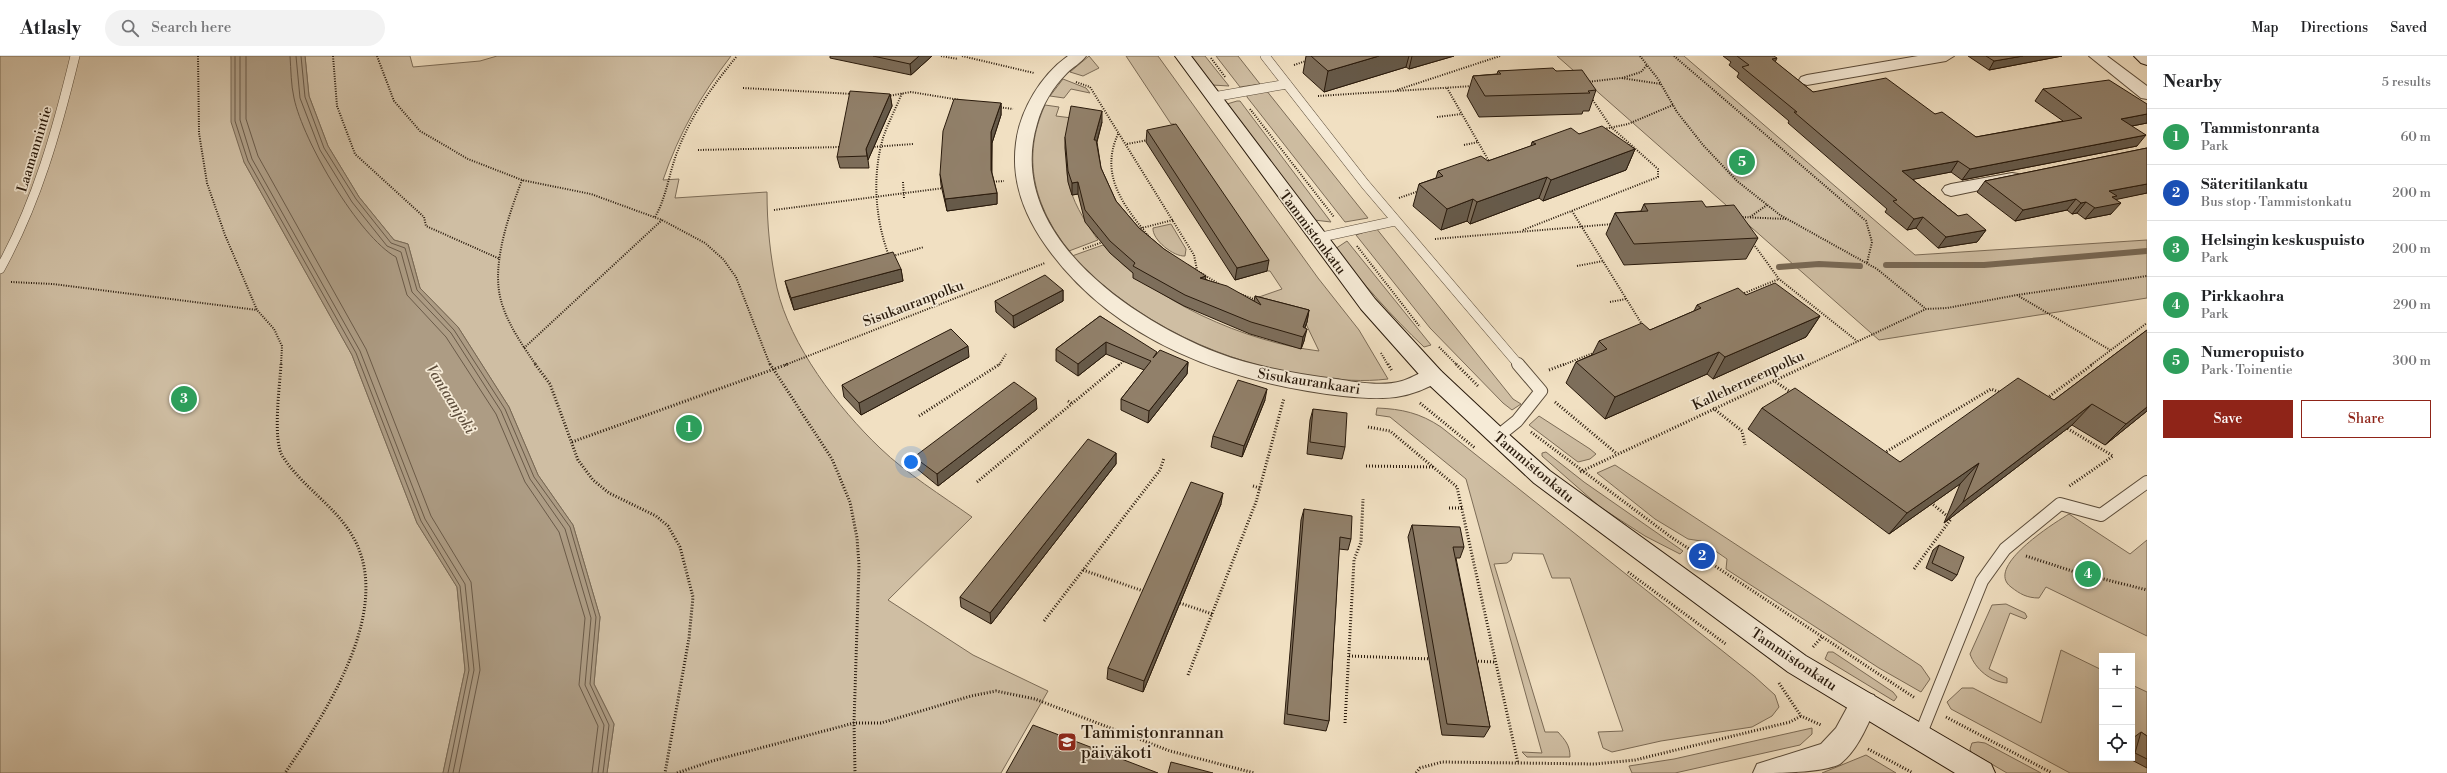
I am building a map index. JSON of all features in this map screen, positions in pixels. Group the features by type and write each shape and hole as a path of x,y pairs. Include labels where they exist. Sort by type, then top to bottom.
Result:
{"street":[{"name":"Tammistonkatu","path":"1183,56 1317,238 1368,304 1433,376 1497,437 1542,477 1791,660 1919,738 1981,773"},
{"path":"1807,80 1946,56"},
{"path":"2097,56 2147,94"},
{"path":"2142,56 2147,60"},
{"name":"Sisukaurankaari","path":"1063,65 1030,118 1023,142 1024,182 1029,199 1040,223 1062,256 1100,295 1150,329 1182,346 1250,371 1311,384 1366,390 1406,389 1433,376"},
{"path":"1951,190 2029,175"},
{"path":"1767,773 1830,755 1846,738 1864,704"}],"lane":[{"name":"Laamannintie","path":"0,269 17,240 37,193 56,134 75,56"},
{"path":"1265,56 1395,221 1541,391 1517,421 1497,437"},
{"path":"1213,97 1287,84"},
{"path":"1317,238 1344,230 1395,221"},
{"path":"1919,738 1932,709 1982,581 2005,549 2060,504 2101,516 2147,482"}],"path":[{"path":"198,56 199,133 207,183 225,234 257,310 274,329 282,346 277,424 282,456 350,532 364,568 366,610 348,664 314,730 285,773"},
{"path":"333,56 337,106 355,154 424,217 426,226 500,259"},
{"path":"377,56 394,101 420,131 468,159 522,180 591,194 662,220 705,243 723,259 736,277 772,369 832,459 850,502 857,538 859,565 854,723 855,773"},
{"path":"655,217 661,208 670,185 681,142 709,92 737,56"},
{"path":"941,56 958,59"},
{"path":"962,56 1016,67 1063,65 1090,87 1118,134 1127,144 1194,255 1197,270"},
{"path":"1209,56 1422,330"},
{"path":"1393,91 1500,56"},
{"path":"1640,56 1661,84 1673,105 1703,145 1737,181 1767,205 1788,219 1867,263 1926,309 1947,308 2017,295 2147,276"},
{"path":"1674,56 1866,221 1873,238 1873,251 1867,263"},
{"path":"1276,70 1310,60"},
{"path":"1581,83 1621,78 1641,72 1647,65"},
{"path":"1621,78 1661,84"},
{"path":"1297,97 1478,86"},
{"path":"743,88 859,95"},
{"path":"1447,88 1493,167"},
{"path":"880,95 912,92 962,100"},
{"path":"890,257 885,246 876,197 882,146 902,93"},
{"path":"1523,230 1658,177 1658,169 1650,160 1611,127 1590,96"},
{"path":"1597,132 1611,127 1628,124 1673,105"},
{"path":"991,106 1020,110"},
{"path":"1437,117 1462,114"},
{"path":"1118,134 1110,145 1109,157 1112,178 1130,212 1151,239"},
{"path":"1127,144 1155,138"},
{"path":"1464,145 1478,142"},
{"path":"866,147 913,144"},
{"path":"698,150 842,147"},
{"path":"522,180 506,224 500,259 499,290 504,312 524,348 550,384 578,460 593,480 609,493 656,516 668,526 680,547 693,597 689,638 665,773"},
{"path":"987,183 1010,180"},
{"path":"903,182 904,198"},
{"path":"774,210 949,188"},
{"path":"1381,204 1426,189"},
{"path":"1750,217 1767,205"},
{"path":"1572,211 1604,261 1646,332"},
{"path":"1733,216 1788,219"},
{"path":"524,348 662,220"},
{"path":"1134,230 1173,220"},
{"path":"1412,241 1523,230 1614,224"},
{"name":"Sisukauranpolku","path":"572,442 772,369 1062,256 1106,241"},
{"path":"1752,241 1779,279 1857,341"},
{"path":"882,259 924,246"},
{"path":"1577,266 1604,261"},
{"path":"1186,264 1222,286"},
{"path":"1735,297 1779,279"},
{"path":"7,283 53,284 257,310"},
{"path":"1234,291 1259,300"},
{"path":"2017,295 2110,350"},
{"path":"1610,302 1626,299"},
{"name":"Kalleherneenpolku","path":"1580,472 1616,453 1926,309"},
{"path":"2040,403 2147,323"},
{"path":"1433,341 1481,389"},
{"path":"1530,378 1602,349"},
{"path":"919,416 999,365 1006,354"},
{"path":"976,482 1130,356"},
{"path":"1773,380 1798,398"},
{"path":"1880,455 1991,389 2005,395"},
{"path":"1541,391 1616,453"},
{"path":"1188,676 1260,488 1285,392"},
{"path":"1068,401 1073,404"},
{"path":"1713,408 1742,431 1744,445"},
{"path":"1517,421 1580,472 1663,531 1932,709 2052,773"},
{"path":"2060,424 2113,456 2067,488 2060,504"},
{"path":"1368,427 1390,431 1457,487 1494,662 1518,763"},
{"path":"1044,621 1160,470 1164,458"},
{"path":"1366,466 1434,467"},
{"path":"1253,486 1260,488"},
{"path":"1345,723 1354,560 1361,542 1363,499"},
{"path":"1914,569 1951,519 1926,499"},
{"path":"1449,508 1462,508"},
{"path":"2005,549 2072,571 2147,590"},
{"path":"1082,570 1148,592"},
{"path":"1169,600 1212,614"},
{"path":"1349,656 1441,659"},
{"path":"1471,661 1494,662"},
{"path":"678,773 712,761 854,723 881,723 971,696 996,691 1035,699 1170,751 1254,773"},
{"path":"1416,773 1420,768 1442,762 1595,764 1635,760 1790,722 1801,716"}],"shaded area":[{"path":"0,56 231,56 244,162 352,355 417,523 457,587 465,670 443,773 0,773"},
{"path":"305,56 410,56 413,67 480,61 497,56 731,56 710,85 692,115 676,146 663,180 679,179 675,198 767,192 769,240 777,288 783,310 804,353 832,395 864,432 890,458 972,517 888,600 973,655 1048,691 1001,773 607,773 614,724 594,684 600,617 573,525 538,475 509,407 458,327 420,288 408,244 394,240 359,197 328,146 309,96"},
{"path":"1089,56 1099,68 1083,76 1070,72"},
{"path":"1126,56 1158,56 1318,278 1359,330 1388,379 1352,380 1315,377 1281,371 1247,362 1215,351 1183,337 1124,301 1097,280 1072,256 1103,245 1147,284 1202,316 1261,339 1319,351 1305,322 1259,297 1282,289 1270,271 1267,271 1181,134 1174,124 1171,124"},
{"path":"1191,56 1205,56 1229,86 1212,85"},
{"path":"1216,56 1238,56 1260,84 1240,87"},
{"path":"1557,56 1684,56 1915,255 2147,240 2147,298 1879,340"},
{"path":"1063,79 1086,88 1090,93 1071,89 1064,98 1050,96"},
{"path":"1266,90 1368,218 1345,222 1247,97 1247,95"},
{"path":"1240,101 1331,222 1314,220 1227,104"},
{"path":"1045,105 1059,107 1056,116 1072,118 1066,154 1068,182 1079,210 1098,240 1069,251 1047,217 1035,181 1033,163 1034,144 1038,125"},
{"path":"1171,224 1186,249 1185,256 1180,256 1170,251 1156,238 1153,228"},
{"path":"1376,228 1513,399 1521,404 1512,410 1503,403 1430,328 1356,235"},
{"path":"1347,241 1431,345 1424,347 1400,323 1335,249"},
{"path":"1377,408 1395,409 1418,415 1441,427 1754,676 1775,695 1779,707 1772,716 1752,727 1661,741 1612,752 1603,748 1598,732 1623,731 1570,578 1552,578 1543,554 1513,553 1511,560 1507,563 1494,564 1545,732 1558,732 1565,740 1570,753 1570,757 1527,757 1522,752 1542,753 1466,479 1390,417 1376,415"},
{"path":"1539,416 1596,454 1590,459 1578,462 1529,425"},
{"path":"1546,452 1584,482 1683,551 1680,554 1645,536 1600,507 1542,456 1542,453"},
{"path":"1615,465 1921,666 1930,679 1921,692 1879,668 1726,569 1727,559 1701,541 1688,539 1655,519 1597,473"},
{"path":"2069,514 2130,554 2147,540 2147,636 2046,587 2039,598 2024,595 2011,587 2005,578 2007,568 2024,546 2050,526"},
{"path":"2006,604 2025,613 2027,617 2025,619 2010,613 1989,669 2007,678 2007,683 1995,680 1984,674 1972,660 1970,654 1992,605"},
{"path":"2061,650 2099,669 2099,761 2135,761 2135,686 2147,692 2147,773 2070,773 1951,709 1947,702 1962,688 1973,688 2041,723"},
{"path":"1828,652 1833,652 1893,692 1897,697 1894,701 1825,659"},
{"path":"1812,728 1812,734 1800,745 1675,773 1632,773 1629,766 1674,759"},
{"path":"1972,743 1985,743 2041,773 2007,773 1971,752 1970,749"},
{"path":"1866,755 1896,773 1822,773"}],"water":[{"name":"Vantaanjoki","path":"231,56 305,56 309,96 328,146 359,197 394,240 408,244 420,288 458,327 509,407 538,475 573,525 600,617 594,684 614,724 607,773 443,773 465,670 457,587 417,523 352,355 244,162 231,122"}],"building":[{"path":"873,56 919,56 910,64"},
{"path":"1311,56 1379,56 1328,71"},
{"path":"1737,56 1774,56 1777,58 1772,59 1813,92 1886,78 1935,114 1942,112 1976,137 2082,118 2043,89 2109,80 2147,104 2147,114 2121,119 2146,135 1970,169 1958,161 1902,171 1958,216 1967,214 1986,230 1946,237 1923,217 1914,219 1893,201 1897,200 1794,112 1797,112 1742,67 1749,65"},
{"path":"1986,56 2023,56 1994,61"},
{"path":"1553,68 1556,71 1582,70 1596,90 1588,91 1590,93 1485,96 1473,76 1501,74 1498,71"},
{"path":"850,91 890,94 866,149 867,156 837,157"},
{"path":"954,99 1001,103 991,132 991,170 997,193 945,199 940,174 943,131"},
{"path":"1071,106 1102,111 1094,140 1096,140 1101,168 1116,201 1139,228 1164,249 1206,276 1200,278 1227,286 1261,305 1255,296 1309,310 1303,327 1307,329 1303,337 1251,322 1185,295 1133,266 1135,263 1110,241 1085,210 1078,182 1072,183 1068,171 1065,137"},
{"path":"1176,124 1269,260 1237,268 1147,130"},
{"path":"1602,126 1635,149 1551,180 1547,177 1477,202 1473,199 1447,209 1419,184 1443,176 1438,171 1481,156 1488,161 1536,144 1532,142 1571,128 1579,134"},
{"path":"2147,148 2147,184 2109,191 2117,196 2112,197 2121,203 2095,208 2086,202 2081,203 2076,199 2023,210 1985,181"},
{"path":"1702,201 1706,207 1734,205 1758,238 1634,244 1615,213 1648,211 1644,204"},
{"path":"893,252 901,269 791,298 785,281"},
{"path":"1045,275 1063,290 1013,316 995,301"},
{"path":"1775,283 1820,316 1725,357 1719,352 1615,397 1576,362 1607,349 1599,341 1642,323 1650,330 1701,308 1697,305 1738,288 1746,295"},
{"path":"1100,316 1157,352 1153,358 1160,350 1188,362 1149,411 1121,399 1151,361 1106,342 1078,364 1056,349"},
{"path":"951,329 968,346 859,403 842,385"},
{"path":"2147,330 2147,407 2126,424 2092,404 1963,502 1979,463 1907,513 1762,408 1795,388 1900,462 2018,378 2054,400"},
{"path":"1238,380 1267,389 1244,446 1213,436"},
{"path":"1014,382 1036,398 937,474 914,457"},
{"path":"1313,409 1347,413 1345,447 1310,442"},
{"path":"1088,439 1116,453 990,613 960,597"},
{"path":"1191,482 1223,493 1144,681 1108,668"},
{"path":"1304,509 1352,516 1351,539 1340,537 1329,721 1287,714"},
{"path":"1412,525 1460,527 1464,547 1453,547 1490,727 1447,724"},
{"path":"1939,545 1964,557 1957,575 1932,563"},
{"path":"1033,725 1158,773 1006,773"},
{"path":"2141,732 2147,736 2147,759 2135,753"},
{"path":"1171,762 1213,773 1168,773"}],"waterway":[{"path":"1886,265 1984,265 2147,251"},
{"path":"1779,267 1819,264 1860,266"}],"place":[{"name":"Numeropuisto","path":"1742,162"},
{"name":"Helsingin keskuspuisto","path":"184,399"},
{"name":"Tammistonranta","path":"689,428"},
{"name":"Säteritilankatu","path":"1702,556"},
{"name":"Pirkkaohra","path":"2088,574"},
{"name":"Tammistonrannan päiväkoti","path":"1067,742"}]}
